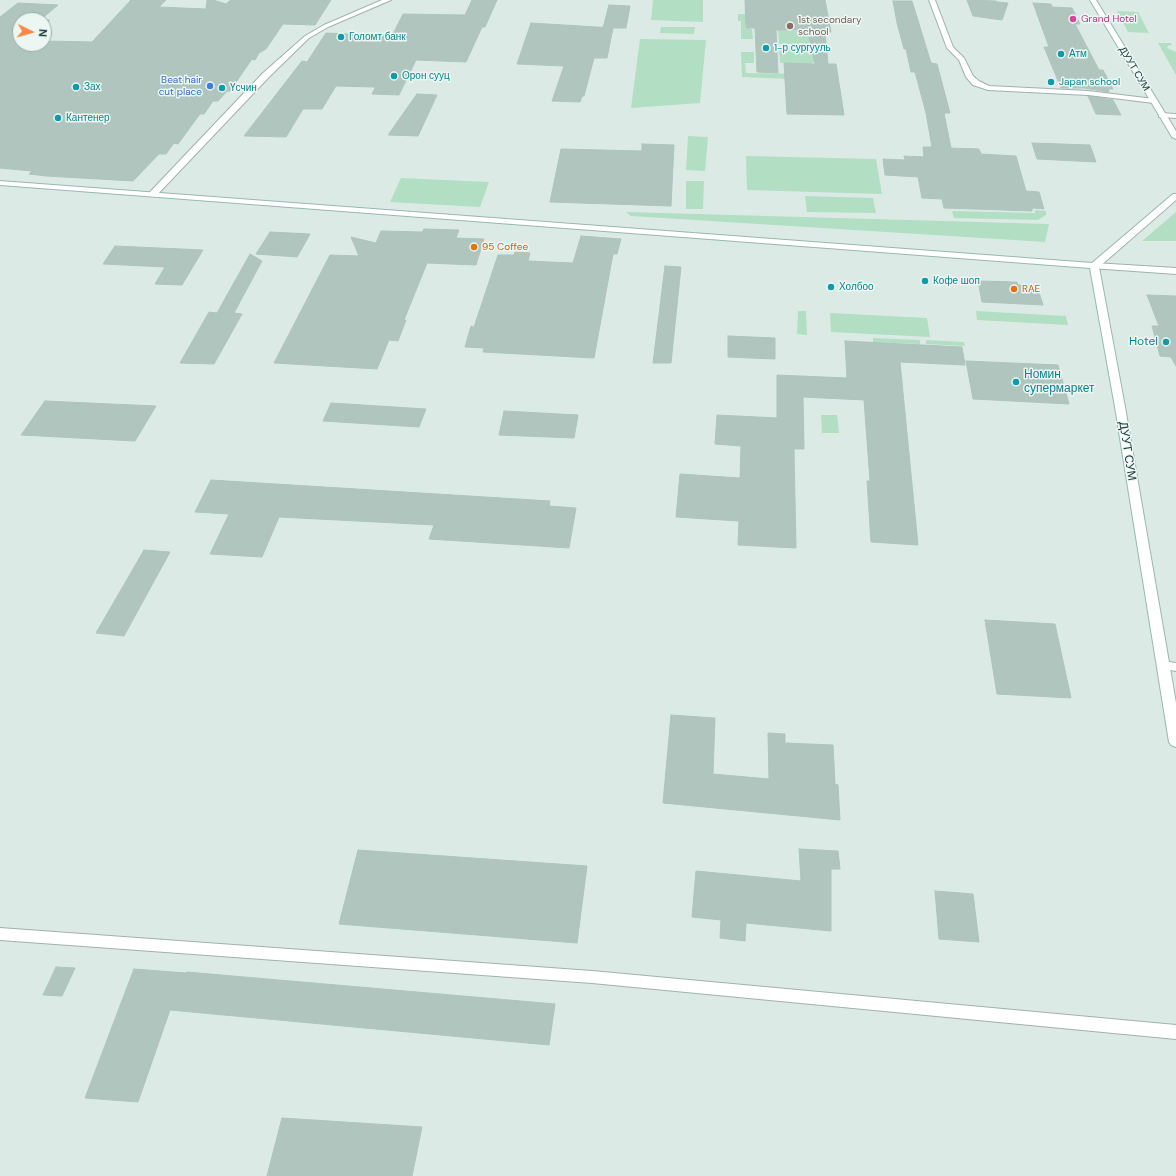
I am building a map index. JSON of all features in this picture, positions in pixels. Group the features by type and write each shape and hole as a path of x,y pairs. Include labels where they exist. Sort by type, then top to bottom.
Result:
{"street":[{"path":"153,194 266,75 307,37 332,23 388,0"},
{"path":"932,0 950,48 962,59 970,77 976,83 988,88 1088,93 1154,101"},
{"name":"ДУУТ СУМ","path":"1093,0 1176,137"},
{"path":"1162,115 1176,116"},
{"path":"0,183 1176,271"},
{"path":"1094,266 1176,196"},
{"name":"ДУУТ СУМ","path":"1094,266 1120,407 1176,742"},
{"path":"1163,665 1176,667"},
{"path":"0,934 592,977 1176,1032"}],"green space":[{"path":"653,0 703,0 703,22 651,20"},
{"path":"1117,11 1138,12 1149,33 1128,32"},
{"path":"738,14 803,16 746,17 745,28 752,29 753,39 741,39 741,21 738,21"},
{"path":"661,27 695,27 694,34 660,33"},
{"path":"778,30 810,32 814,44 779,44"},
{"path":"640,39 706,40 700,103 631,108"},
{"path":"1158,43 1171,43 1172,45 1168,46 1167,48 1176,52 1176,75"},
{"path":"779,49 815,50 815,62 808,64 780,63"},
{"path":"741,52 754,52 754,63 745,63 746,73 810,74 811,80 742,77"},
{"path":"688,136 708,137 705,171 686,170"},
{"path":"746,156 876,159 882,194 747,190"},
{"path":"401,178 489,182 480,207 390,202"},
{"path":"686,181 704,181 703,209 686,209"},
{"path":"805,196 873,198 876,213 807,212"},
{"path":"1035,210 1046,211 1046,215 1038,220 954,218 952,211 1035,213"},
{"path":"626,212 1049,224 1045,242 631,216"},
{"path":"1176,212 1176,241 1142,241"},
{"path":"798,311 806,311 807,335 797,334"},
{"path":"976,311 1066,316 1068,325 977,320"},
{"path":"830,313 927,318 930,337 831,332"},
{"path":"873,338 920,340 920,344 873,342"},
{"path":"926,340 964,342 965,346 926,344"},
{"path":"821,415 837,415 839,433 822,433"}],"building":[{"path":"131,0 166,0 159,7 206,9 207,0 213,0 226,4 231,0 331,0 315,25 283,24 266,49 259,53 255,60 252,59 230,91 227,91 218,101 213,101 204,114 200,114 178,144 174,143 166,154 159,154 133,181 46,176 29,174 32,171 0,168 0,17 18,3 58,5 50,12 12,12 12,52 52,52 52,41 92,42"},
{"path":"472,0 497,0 485,27 482,27 466,62 416,60 399,95 372,94 375,88 374,87 336,86 322,109 303,109 286,137 244,136 302,61 307,62 326,33 392,36 403,14 465,15"},
{"path":"745,0 825,0 831,32 825,32 828,64 836,64 844,115 787,114 784,63 815,64 808,32 806,30 776,30 778,73 757,72 755,28 746,28"},
{"path":"967,0 1008,3 1002,20 973,16"},
{"path":"893,1 912,1 931,63 937,64 950,113 944,113 951,148 979,149 981,154 1016,156 1026,191 1039,192 1044,209 1032,208 1032,211 944,208 942,199 922,198 918,177 885,175 883,159 905,160 904,156 924,157 923,147 932,147 926,113 915,72 911,72 906,49 904,49"},
{"path":"1033,3 1051,4 1052,7 1072,8 1080,24 1075,24 1099,70 1103,70 1113,89 1108,89 1109,92 1084,88 1061,88 1044,47 1049,47"},
{"path":"609,5 630,6 626,28 603,28"},
{"path":"531,23 613,28 607,58 594,58 584,96 582,96 580,102 552,101 564,66 517,64"},
{"path":"417,94 437,95 418,136 388,135"},
{"path":"1088,96 1113,100 1121,115 1096,114"},
{"path":"1032,143 1090,145 1096,162 1037,159"},
{"path":"642,144 674,145 671,206 550,202 561,149 642,151"},
{"path":"424,229 459,230 456,238 484,239 476,265 427,263 404,320 406,320 398,341 389,340 377,369 274,363 330,255 359,256 351,237 376,243 381,231 422,232"},
{"path":"270,232 310,234 297,257 256,254"},
{"path":"581,236 621,239 617,254 613,254 594,358 483,352 484,348 465,347 471,326 474,327 498,255 514,255 515,252 530,253 528,261 573,263"},
{"path":"115,246 203,250 182,285 155,284 165,267 103,264"},
{"path":"250,254 262,261 234,313 242,314 214,364 180,363 209,312 217,313"},
{"path":"665,266 681,267 671,363 653,363"},
{"path":"978,281 1017,282 1018,285 1037,286 1043,305 982,302"},
{"path":"1147,295 1176,296 1176,366 1171,357 1160,356 1152,326 1159,326"},
{"path":"728,336 775,338 775,359 728,357"},
{"path":"845,341 962,347 965,365 900,362 918,545 871,542 867,481 870,481 864,400 803,397 804,449 794,449 796,548 738,545 739,521 676,517 680,474 740,478 741,446 715,444 717,415 777,418 777,375 847,378"},
{"name":"Номин супермаркет","path":"966,361 1058,365 1069,404 973,399"},
{"path":"45,401 156,406 135,441 21,435"},
{"path":"331,403 426,409 419,427 323,421"},
{"path":"504,411 578,415 574,438 499,435"},
{"path":"211,480 550,501 549,506 576,508 569,548 429,539 434,525 279,517 262,557 210,554 229,514 195,512"},
{"path":"144,550 170,552 124,636 96,633"},
{"path":"985,620 1055,624 1071,698 997,694"},
{"path":"671,715 715,718 713,774 769,779 768,733 785,734 785,743 833,745 835,784 838,785 840,820 663,803"},
{"path":"799,849 838,851 840,869 831,869 831,931 746,923 745,941 720,938 721,920 692,917 696,871 801,881"},
{"path":"358,850 587,866 577,943 339,924"},
{"path":"935,891 973,894 979,942 939,939"},
{"path":"56,967 75,968 62,996 43,995"},
{"path":"134,969 187,972 555,1004 549,1045 170,1010 138,1102 85,1098"},
{"path":"282,1118 422,1127 412,1176 267,1176"}],"place":[{"name":"Grand Hotel","path":"1073,19"},
{"name":"1st secondary school","path":"790,26"},
{"name":"Голомт банк","path":"341,37"},
{"name":"1-р сургууль","path":"766,48"},
{"name":"Атм","path":"1061,54"},
{"name":"Орон сууц","path":"394,76"},
{"name":"Japan school","path":"1051,82"},
{"name":"Beat hair cut place","path":"210,86"},
{"name":"Зах","path":"76,87"},
{"name":"Үсчин","path":"222,88"},
{"name":"Кантенер","path":"58,118"},
{"name":"95 Coffee","path":"474,247"},
{"name":"Кофе шоп","path":"925,281"},
{"name":"Холбоо","path":"831,287"},
{"name":"RAE","path":"1014,289"},
{"name":"Hotel","path":"1166,342"},
{"name":"Номин супермаркет","path":"1016,382"}]}
